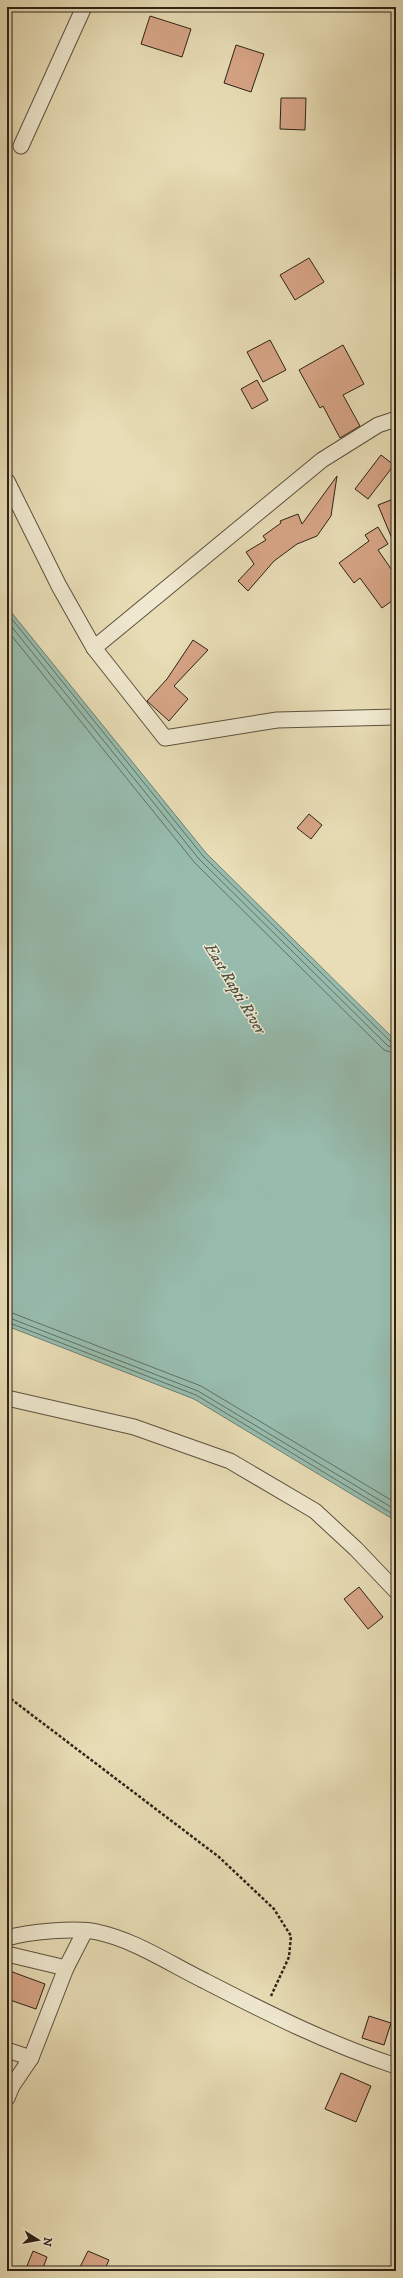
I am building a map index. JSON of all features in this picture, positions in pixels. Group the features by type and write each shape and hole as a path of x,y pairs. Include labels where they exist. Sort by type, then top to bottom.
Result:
{"street":[{"path":"21,146 84,7"},
{"path":"94,648 322,460 378,425 396,419"},
{"path":"7,481 59,586 94,648 165,738 277,720 396,718"},
{"path":"7,1398 134,1427 230,1461 315,1511 356,1549 396,1591"},
{"path":"7,1938 64,1930 97,1932 129,1942 264,2011 352,2052 396,2066"},
{"path":"7,2098 12,2086 31,2058 66,1968 85,1931"},
{"path":"7,1954 66,1968"},
{"path":"7,2050 31,2058"}],"path":[{"path":"7,1696 219,1857 274,1909 291,1936 289,1957 264,2011"}],"water":[{"name":"East Rapti River","path":"7,607 206,853 396,1041 396,1521 194,1399 7,1326"}],"building":[{"path":"150,16 191,29 182,57 141,44"},
{"path":"236,45 264,54 251,92 224,83"},
{"path":"281,98 306,98 305,130 280,129"},
{"path":"309,258 324,282 295,300 280,275"},
{"path":"270,340 286,370 263,382 247,352"},
{"path":"343,345 364,384 343,395 360,426 340,438 323,406 320,408 299,370"},
{"path":"257,380 268,400 252,409 241,389"},
{"path":"381,455 394,465 368,499 355,489"},
{"path":"337,476 331,516 317,536 297,544 274,561 248,591 238,581 254,564 246,552 266,540 263,536 281,523 280,521 298,514 302,524"},
{"path":"396,498 396,548 378,505"},
{"path":"378,527 388,544 378,550 396,576 396,598 382,608 360,578 354,583 339,563 369,541 365,535"},
{"path":"193,640 208,650 174,686 188,699 169,721 147,701 167,679"},
{"path":"309,814 322,825 311,839 297,828"},
{"path":"359,1587 383,1617 368,1629 344,1599"},
{"path":"7,1970 45,1984 36,2009 7,1999"},
{"path":"369,2016 391,2023 384,2045 362,2038"},
{"path":"341,2073 371,2086 356,2122 325,2109"},
{"path":"33,2251 47,2257 42,2271 25,2271"},
{"path":"88,2251 109,2260 104,2271 78,2271"}]}
